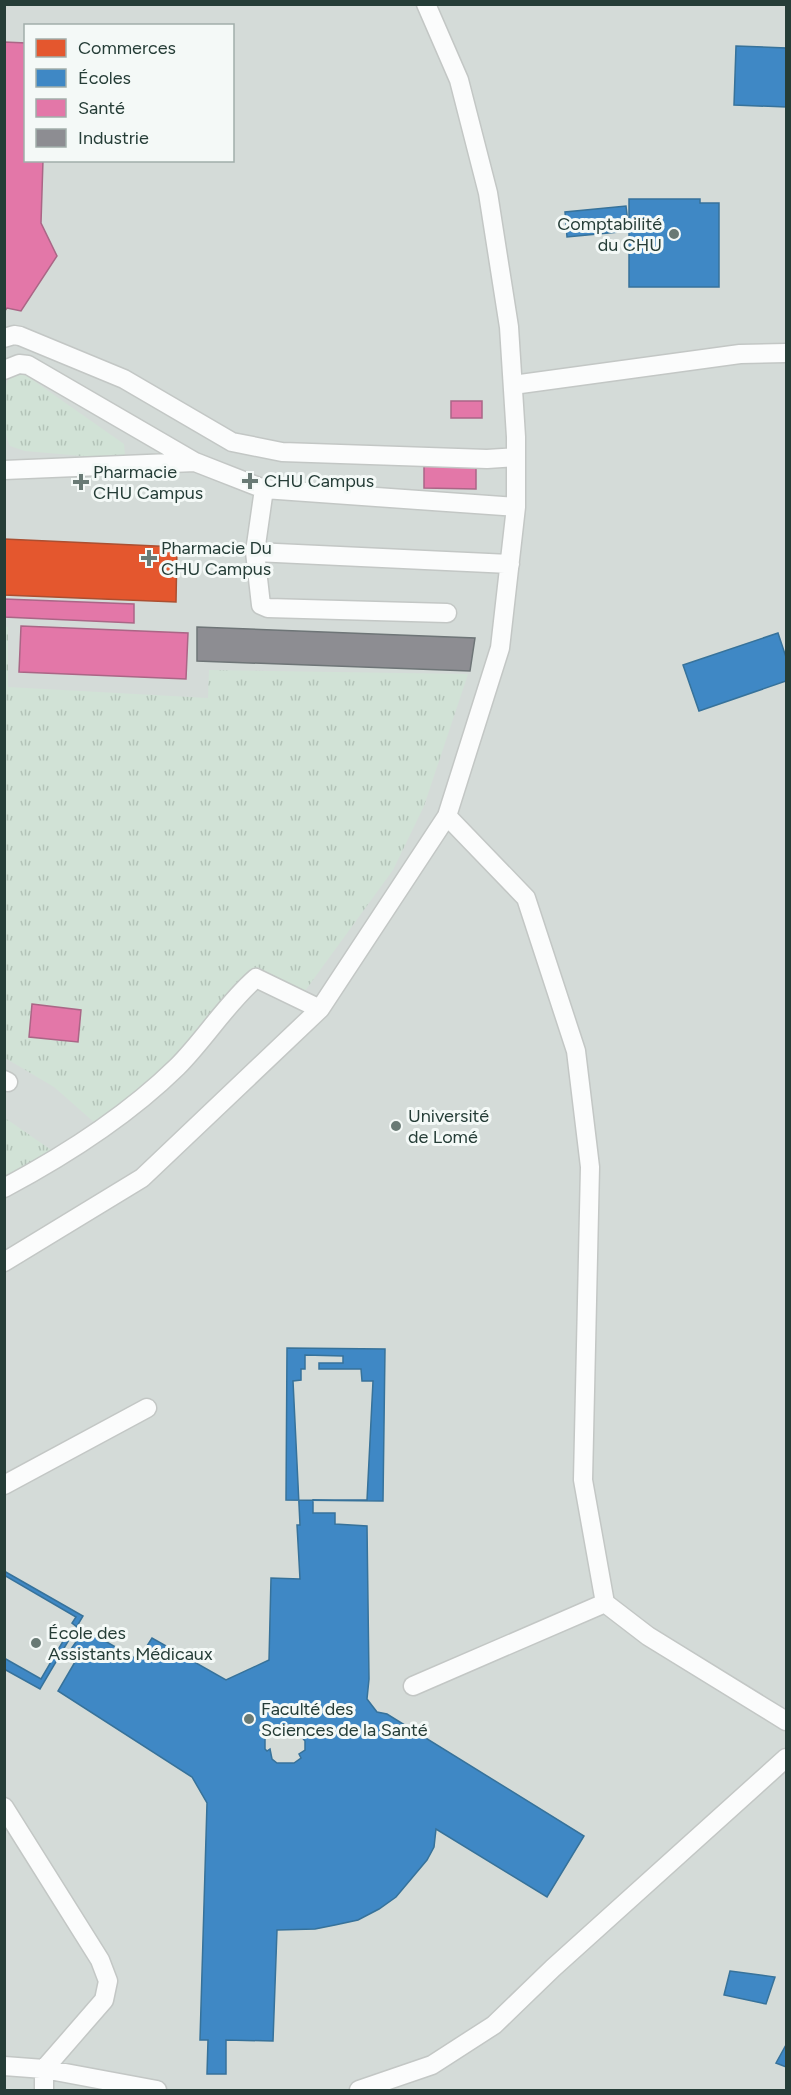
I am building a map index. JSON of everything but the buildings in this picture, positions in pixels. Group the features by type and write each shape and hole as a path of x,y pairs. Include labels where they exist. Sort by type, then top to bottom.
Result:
{"lane":[{"path":"4,1262 142,1178 320,1009 447,816 500,648 516,507 516,457 509,327 488,193 459,80 426,4"},
{"path":"4,338 20,336 124,379 232,442 253,447 282,452 487,459 516,457"},
{"path":"513,385 740,354 786,353"},
{"path":"5,366 28,365 195,462 264,489 516,507"},
{"path":"4,470 195,462"},
{"path":"264,489 255,552 258,597 261,605 268,608 447,613"},
{"path":"255,552 510,564"},
{"path":"447,816 526,898 576,1052 590,1167 583,1480 604,1603 648,1636 786,1722"},
{"path":"4,1188 46,1166 99,1132 176,1068 256,978 320,1009"},
{"path":"4,1485 147,1408"},
{"path":"413,1686 604,1603"},
{"path":"359,2091 432,2065 494,2025 786,1758"},
{"path":"4,1807 100,1960 108,1981 104,2000 44,2069 44,2091"},
{"path":"4,2066 44,2069 157,2091"}],"shaded area":[{"name":"Université de Lomé","path":"5,5 786,5 786,2090 5,2090"}],"green space":[{"path":"11,373 27,376 124,444 125,455 116,459 25,451 10,446 7,439 4,409 6,388"},
{"path":"4,627 8,627 8,687 208,698 209,670 468,674 424,806 393,870 302,995 258,967 172,1061 96,1124 54,1087 5,1058"},
{"path":"5,1118 57,1154 5,1181"}],"place":[{"name":"Comptabilité du CHU","path":"674,234"},
{"name":"CHU Campus","path":"250,481"},
{"name":"Pharmacie CHU Campus","path":"81,482"},
{"name":"Pharmacie Du CHU Campus","path":"149,558"},
{"name":"Université de Lomé","path":"396,1126"},
{"name":"École des Assistants Médicaux","path":"36,1643"},
{"name":"Faculté des Sciences de la Santé","path":"249,1719"}]}
